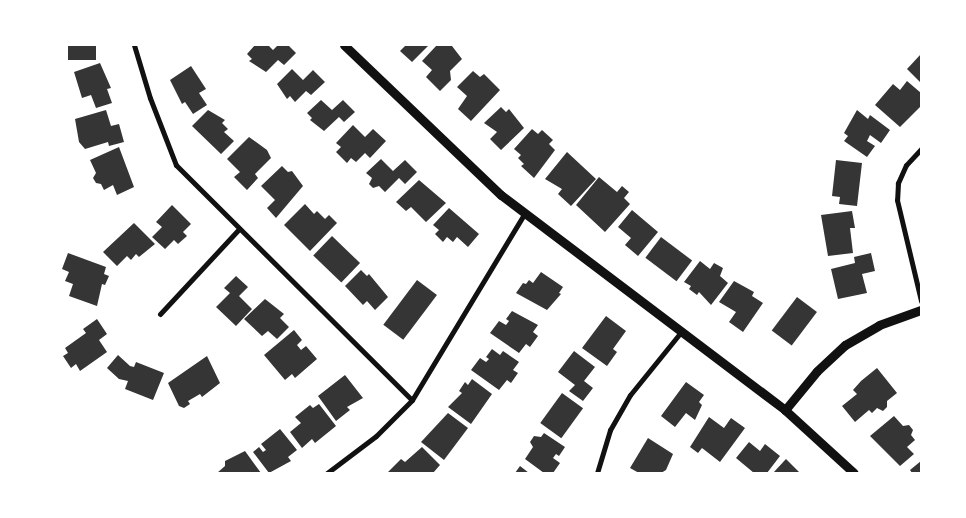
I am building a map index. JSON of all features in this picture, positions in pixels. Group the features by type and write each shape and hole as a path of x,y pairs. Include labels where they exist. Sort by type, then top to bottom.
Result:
{"street":[{"path":"134,45 150,98 176,165 412,400"},
{"path":"344,45 502,195 785,410 854,473"},
{"path":"921,149 906,165 898,183 897,200 921,301"},
{"path":"327,473 376,436 412,400 525,213"},
{"path":"160,314 239,229"},
{"path":"785,410 817,371 845,345 879,325 921,310"},
{"path":"597,473 610,430 630,395 681,332"}],"building":[{"path":"68,45 96,45 96,60 68,60"},
{"path":"255,45 268,45 273,50 278,45 288,45 296,53 284,65 278,60 266,72 249,61 252,59 247,54"},
{"path":"406,45 429,45 412,62 400,51"},
{"path":"437,45 452,46 462,59 450,71 451,80 440,91 426,77 432,70 422,61"},
{"path":"921,54 921,83 907,69"},
{"path":"100,63 111,88 107,89 112,103 96,108 91,95 82,98 74,72"},
{"path":"191,66 206,89 199,93 207,105 193,114 185,102 182,104 170,80"},
{"path":"292,69 303,80 313,70 325,82 311,95 306,91 295,102 290,96 287,99 277,84"},
{"path":"473,71 480,77 484,74 500,90 471,121 458,109 467,96 457,87"},
{"path":"907,81 921,93 921,106 900,127 875,105 893,84 900,90"},
{"path":"321,100 332,110 343,100 355,112 344,122 339,117 324,131 310,120 312,118 307,113"},
{"path":"501,107 506,112 509,109 524,128 501,150 490,139 497,132 484,123"},
{"path":"106,110 111,126 119,124 124,142 109,146 108,142 85,149 79,142 75,119"},
{"path":"208,110 225,120 222,123 228,129 224,132 234,141 221,154 192,126"},
{"path":"857,110 868,119 870,115 890,130 881,143 870,135 867,141 875,146 867,157 844,141 848,136 844,133"},
{"path":"353,125 365,137 373,129 386,141 370,158 365,153 356,162 351,158 347,163 336,152 341,147 336,143"},
{"path":"532,129 538,134 542,130 553,140 549,144 555,150 534,178 521,166 524,164 518,158 521,155 514,149"},
{"path":"249,137 267,150 271,158 255,174 258,178 247,190 234,177 240,172 227,159"},
{"path":"119,147 134,187 117,195 113,185 104,190 101,184 96,183 93,178 96,173 90,160"},
{"path":"567,152 596,179 571,206 558,194 562,189 545,179"},
{"path":"381,159 393,171 405,160 417,172 405,184 399,178 385,192 379,186 373,188 369,184 372,178 366,173"},
{"path":"836,160 862,163 857,206 839,204 840,197 832,196"},
{"path":"282,166 288,172 292,171 303,186 276,218 267,208 275,200 261,186"},
{"path":"599,177 617,192 622,186 629,192 624,198 630,204 605,232 576,205"},
{"path":"419,180 446,203 426,222 411,207 406,211 396,202"},
{"path":"305,204 314,214 317,211 325,219 329,215 337,223 310,251 284,225"},
{"path":"172,205 191,224 183,232 187,236 178,244 174,240 165,249 152,237 162,227 156,222"},
{"path":"449,208 479,234 468,247 457,237 453,242 447,237 443,242 435,234 439,230 433,225"},
{"path":"632,210 658,232 638,256 625,245 631,238 618,227"},
{"path":"852,211 855,228 850,228 853,253 828,256 821,215"},
{"path":"134,223 155,244 139,257 136,254 131,260 127,256 117,266 103,252"},
{"path":"332,236 360,263 341,283 313,255"},
{"path":"661,237 692,260 676,281 645,258"},
{"path":"68,253 106,267 104,274 109,276 105,285 102,284 97,306 69,296 73,284 65,281 69,272 62,269"},
{"path":"871,253 875,271 862,274 867,293 838,299 831,269 855,263 854,257"},
{"path":"700,261 710,269 714,263 723,268 720,276 728,283 711,305 699,292 697,295 689,289 691,286 684,282"},
{"path":"361,270 367,276 369,274 388,297 375,310 367,301 363,305 345,286"},
{"path":"541,272 563,287 559,293 561,294 547,310 516,293 523,283 526,284 529,280 533,283"},
{"path":"236,276 248,287 239,296 252,309 236,326 216,307 230,293 224,288"},
{"path":"417,280 437,295 403,340 383,325"},
{"path":"734,281 754,292 752,296 763,303 743,332 729,322 736,312 719,302"},
{"path":"797,297 817,312 792,346 772,331"},
{"path":"265,299 284,314 280,318 289,327 277,339 268,331 262,336 244,319"},
{"path":"512,311 538,325 533,332 538,336 530,347 526,344 519,353 490,333 499,321 506,325 509,321 506,319"},
{"path":"606,316 626,331 613,349 617,352 607,366 582,348"},
{"path":"97,319 107,334 99,340 107,352 80,371 76,364 71,368 63,356 68,353 65,348 86,333 83,329"},
{"path":"294,330 302,340 297,345 301,350 306,346 317,359 295,378 292,374 285,380 264,355"},
{"path":"492,349 500,355 503,351 519,362 513,370 518,373 511,383 507,380 499,390 471,370 480,358 486,362 489,359 486,357"},
{"path":"574,351 595,367 584,381 593,388 583,401 569,391 575,385 558,372"},
{"path":"118,355 130,366 134,367 136,362 164,373 153,400 125,389 128,381 119,379 107,368"},
{"path":"207,356 220,383 202,397 200,394 188,401 190,404 184,408 179,406 168,383"},
{"path":"877,368 897,393 887,401 887,407 883,411 877,408 872,413 869,410 855,422 842,406 857,394 853,390 861,381"},
{"path":"345,375 363,398 347,407 350,410 336,421 318,396"},
{"path":"472,379 492,394 471,424 448,407 462,393 459,391 465,382 468,385"},
{"path":"686,382 704,395 699,402 702,405 695,420 686,413 675,427 661,416"},
{"path":"562,393 583,408 561,438 540,423"},
{"path":"319,404 336,426 315,443 312,439 302,448 290,432 301,423 295,417 310,405 313,408"},
{"path":"448,413 468,428 444,460 421,442"},
{"path":"894,416 903,426 909,425 913,430 911,435 915,440 907,447 914,454 900,466 870,436"},
{"path":"709,417 724,428 731,418 745,428 720,462 702,448 698,453 690,447"},
{"path":"280,429 297,450 288,457 291,461 269,473 253,452 259,447 263,452 266,450 261,444"},
{"path":"544,433 565,447 559,456 556,454 553,458 560,463 553,473 544,473 525,459 533,447 530,442 534,436 541,437"},
{"path":"648,438 673,454 666,470 661,473 639,473 630,468"},
{"path":"749,442 760,451 765,444 780,456 767,473 754,473 736,458"},
{"path":"422,447 440,465 433,473 387,473 401,459 405,462"},
{"path":"245,451 261,473 217,473 225,466 225,461"},
{"path":"786,459 800,473 773,473"},
{"path":"921,461 921,473 912,473 910,470"},
{"path":"520,466 529,473 515,473"}]}
